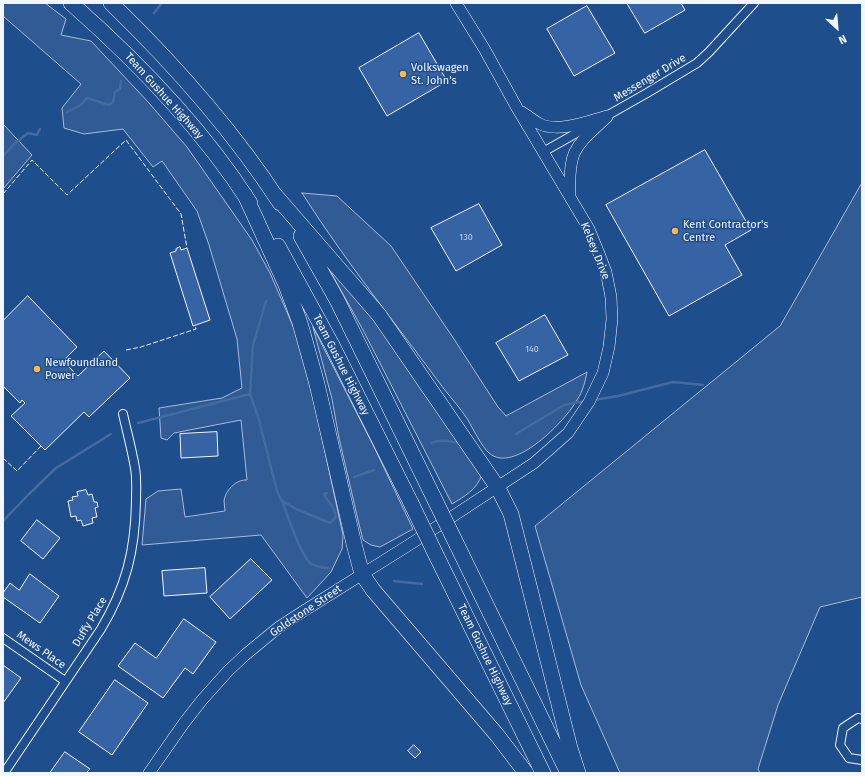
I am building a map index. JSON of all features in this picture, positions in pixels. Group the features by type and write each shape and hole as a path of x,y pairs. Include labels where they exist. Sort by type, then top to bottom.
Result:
{"highway":[{"name":"Team Gushue Highway","path":"71,3 124,52 158,87 218,157 275,240 332,344 542,773"},
{"name":"Team Gushue Highway","path":"111,3 156,47 196,91 242,148 300,234 337,300 568,773"},
{"path":"274,194 378,315 498,488 511,514 568,741 578,773"},
{"path":"245,195 286,285 300,323 318,384 362,574 373,590 497,735 526,773"}],"main road":[{"name":"Kelsey Drive","path":"456,3 496,68 517,108 592,237 606,272 611,297 612,319 609,347 603,373 589,402 568,433 534,463 498,488"},
{"path":"517,108 540,124 550,126 570,126 607,116"},
{"path":"570,198 570,166 574,151 578,144 607,116"},
{"name":"Goldstone Street","path":"149,773 193,711 228,671 245,655 285,623 498,488"}],"street":[{"name":"Messenger Drive","path":"543,152 697,63 754,3"},
{"name":"Duffy Place","path":"4,773 101,629 114,607 128,566 135,522 136,468 123,414"},
{"name":"Mews Place","path":"3,638 66,681"},
{"path":"862,719 858,718 843,728 840,745 849,758 862,760"}],"shaded area":[{"path":"3,3 45,3 66,19 61,35 91,41 149,103 187,147 252,240 270,273 296,333 310,383 343,535 342,549 331,572 307,598 261,535 142,545 146,499 158,491 181,489 185,517 225,511 224,501 226,493 239,481 247,480 241,420 174,433 167,440 161,438 159,408 222,398 242,388 237,339 209,245 197,211 162,161 153,167 123,129 84,134 64,128 62,108 81,84 3,16"},
{"path":"3,124 32,155 3,189"},
{"path":"862,183 862,597 820,607 778,705 758,769 760,773 620,773 581,685 535,526 780,326"},
{"path":"302,193 337,196 391,246 498,407 506,416 587,372 584,386 579,397 562,420 538,442 525,451 512,457 500,458 489,453 468,420 353,268"},
{"path":"316,246 397,350 482,475 477,485 473,489 452,504 362,328"},
{"path":"313,327 375,449 413,529 380,547 371,545 363,540 339,438 332,399"}],"building":[{"path":"627,3 681,3 685,10 645,33"},
{"path":"587,6 615,53 574,76 547,29"},
{"name":"Volkswagen St. John's","path":"419,33 447,81 387,116 359,68"},
{"path":"705,150 751,230 725,245 742,275 669,316 606,205"},
{"path":"479,204 502,245 456,271 431,228"},
{"path":"180,247 181,250 187,248 210,320 193,326 170,253 176,251 176,249"},
{"name":"Newfoundland Power","path":"28,296 77,347 63,361 78,376 104,351 130,378 89,417 84,412 45,450 11,416 25,403 22,400 20,403 3,386 3,321"},
{"path":"545,315 568,355 519,381 496,343"},
{"path":"217,432 218,456 181,458 180,434"},
{"path":"86,490 88,495 92,494 94,502 97,502 98,507 95,508 97,517 92,518 93,523 83,526 81,520 77,521 76,516 71,517 68,501 73,500 72,497 78,496 77,492"},
{"path":"37,520 60,538 43,559 21,541"},
{"path":"251,559 272,580 230,619 210,597"},
{"path":"205,568 207,593 164,596 162,571"},
{"path":"30,574 59,596 40,623 3,597 3,593 10,583 19,590"},
{"path":"184,619 216,642 193,674 185,668 163,698 118,666 135,643 156,658"},
{"path":"3,665 21,678 3,703"},
{"path":"115,680 148,703 112,755 79,732"},
{"path":"414,745 421,752 415,758 408,751"},
{"path":"65,752 90,769 86,773 50,773"}],"waterway":[{"path":"154,13 162,3"},
{"path":"67,112 81,105 87,98 109,105 113,102 115,92 120,89 121,81"},
{"path":"3,156 13,145 28,133 37,135 40,129"},
{"path":"138,423 250,394 253,345 266,301"},
{"path":"594,400 618,396 673,382 703,385"},
{"path":"250,394 259,420 277,491 281,500 296,509 330,523 336,517 333,507 324,494 327,493"},
{"path":"516,434 564,405 585,401"},
{"path":"3,521 56,468 111,434"},
{"path":"432,443 442,441 459,443"},
{"path":"354,477 374,470"},
{"path":"282,500 294,533 306,558 314,565 328,568"},
{"path":"394,581 422,584"}],"fence":[{"path":"3,194 32,160 67,195 126,140 181,214 187,248"},
{"path":"126,350 141,347 196,329 195,325"},
{"path":"114,361 119,357"},
{"path":"3,458 17,471 41,446"}],"place":[{"name":"Volkswagen St. John's","path":"403,74"},
{"name":"Kent Contractor's Centre","path":"675,231"},
{"name":"Newfoundland Power","path":"37,369"}]}
